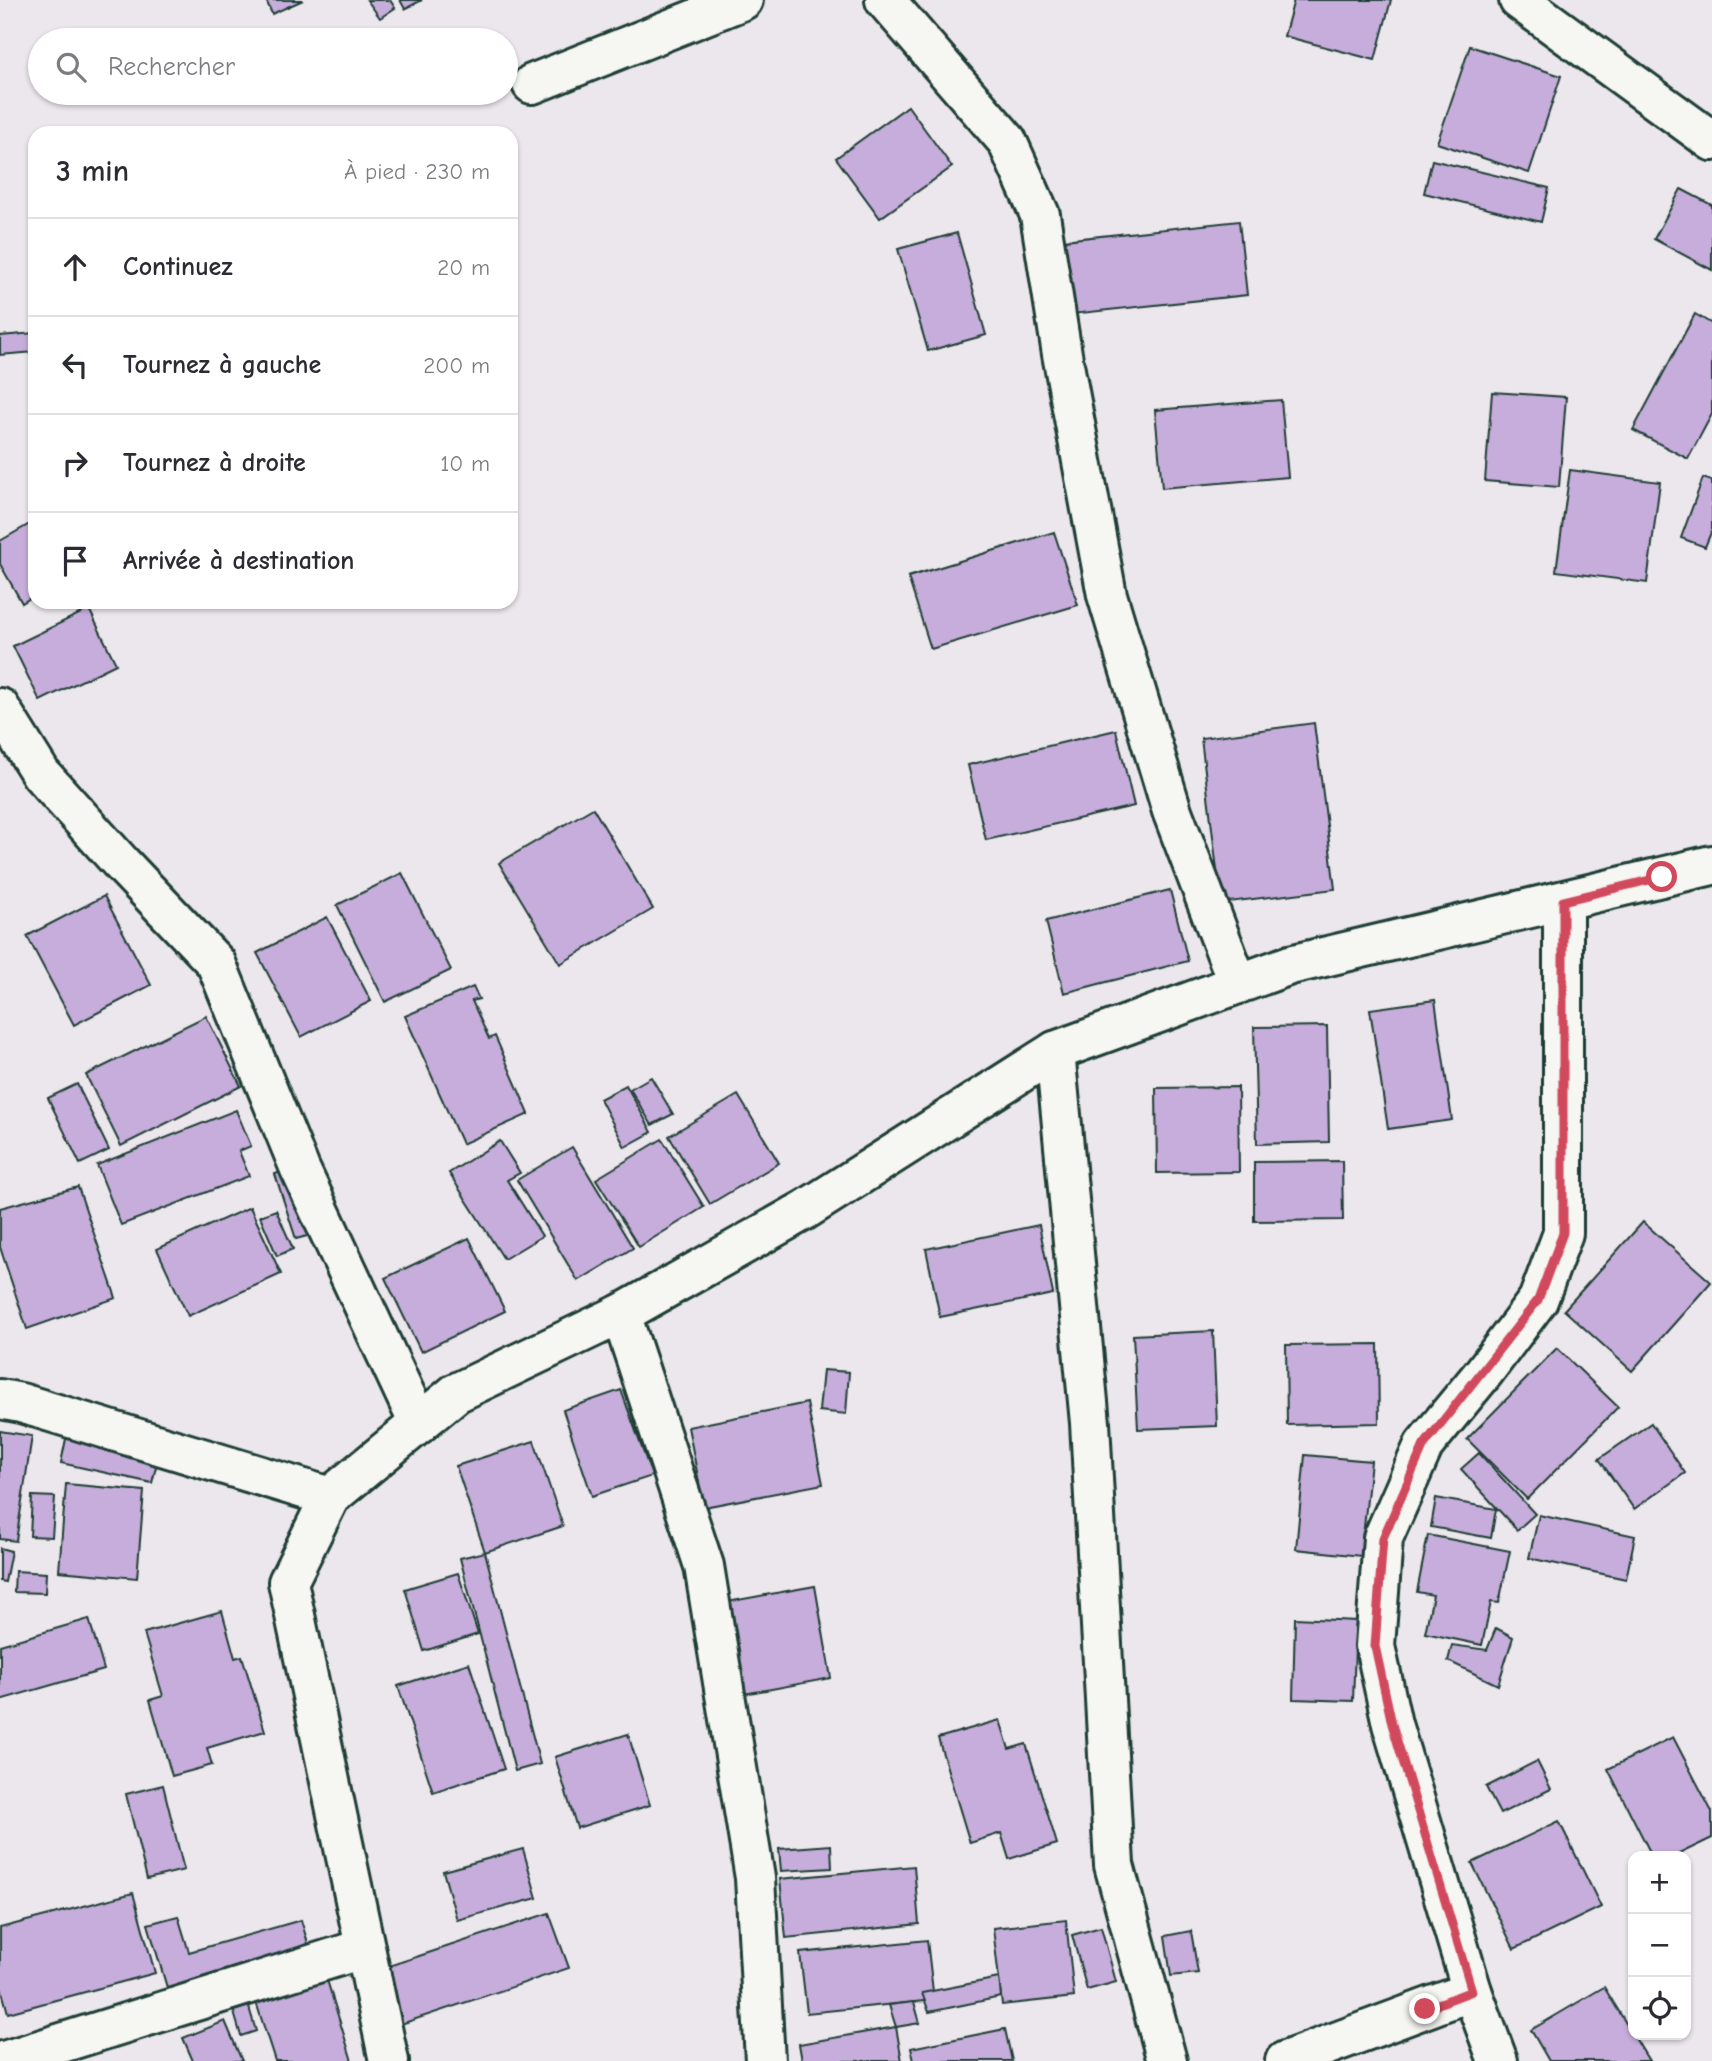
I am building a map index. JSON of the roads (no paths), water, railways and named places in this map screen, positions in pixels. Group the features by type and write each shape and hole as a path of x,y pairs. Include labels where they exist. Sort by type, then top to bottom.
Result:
{"street":[{"path":"533,83 743,0"},
{"path":"885,0 1007,141 1040,215 1062,354 1107,595 1171,811 1238,984"},
{"path":"1519,0 1712,141"},
{"path":"0,708 41,774 216,963 300,1169 419,1424"},
{"path":"389,2061 288,1582 330,1497 456,1393 621,1314 805,1210 1055,1051 1290,965 1712,865"},
{"path":"1498,2061 1472,1991 1392,1724 1375,1646 1383,1538 1424,1445 1538,1300 1563,1233 1563,901"},
{"path":"1055,1051 1090,1423 1114,1865 1167,2061"},
{"path":"621,1314 704,1566 755,1878 765,2061"},
{"path":"0,1399 22,1403 330,1497"},
{"path":"4,2061 365,1948"},
{"path":"1284,2061 1472,1991"}]}
